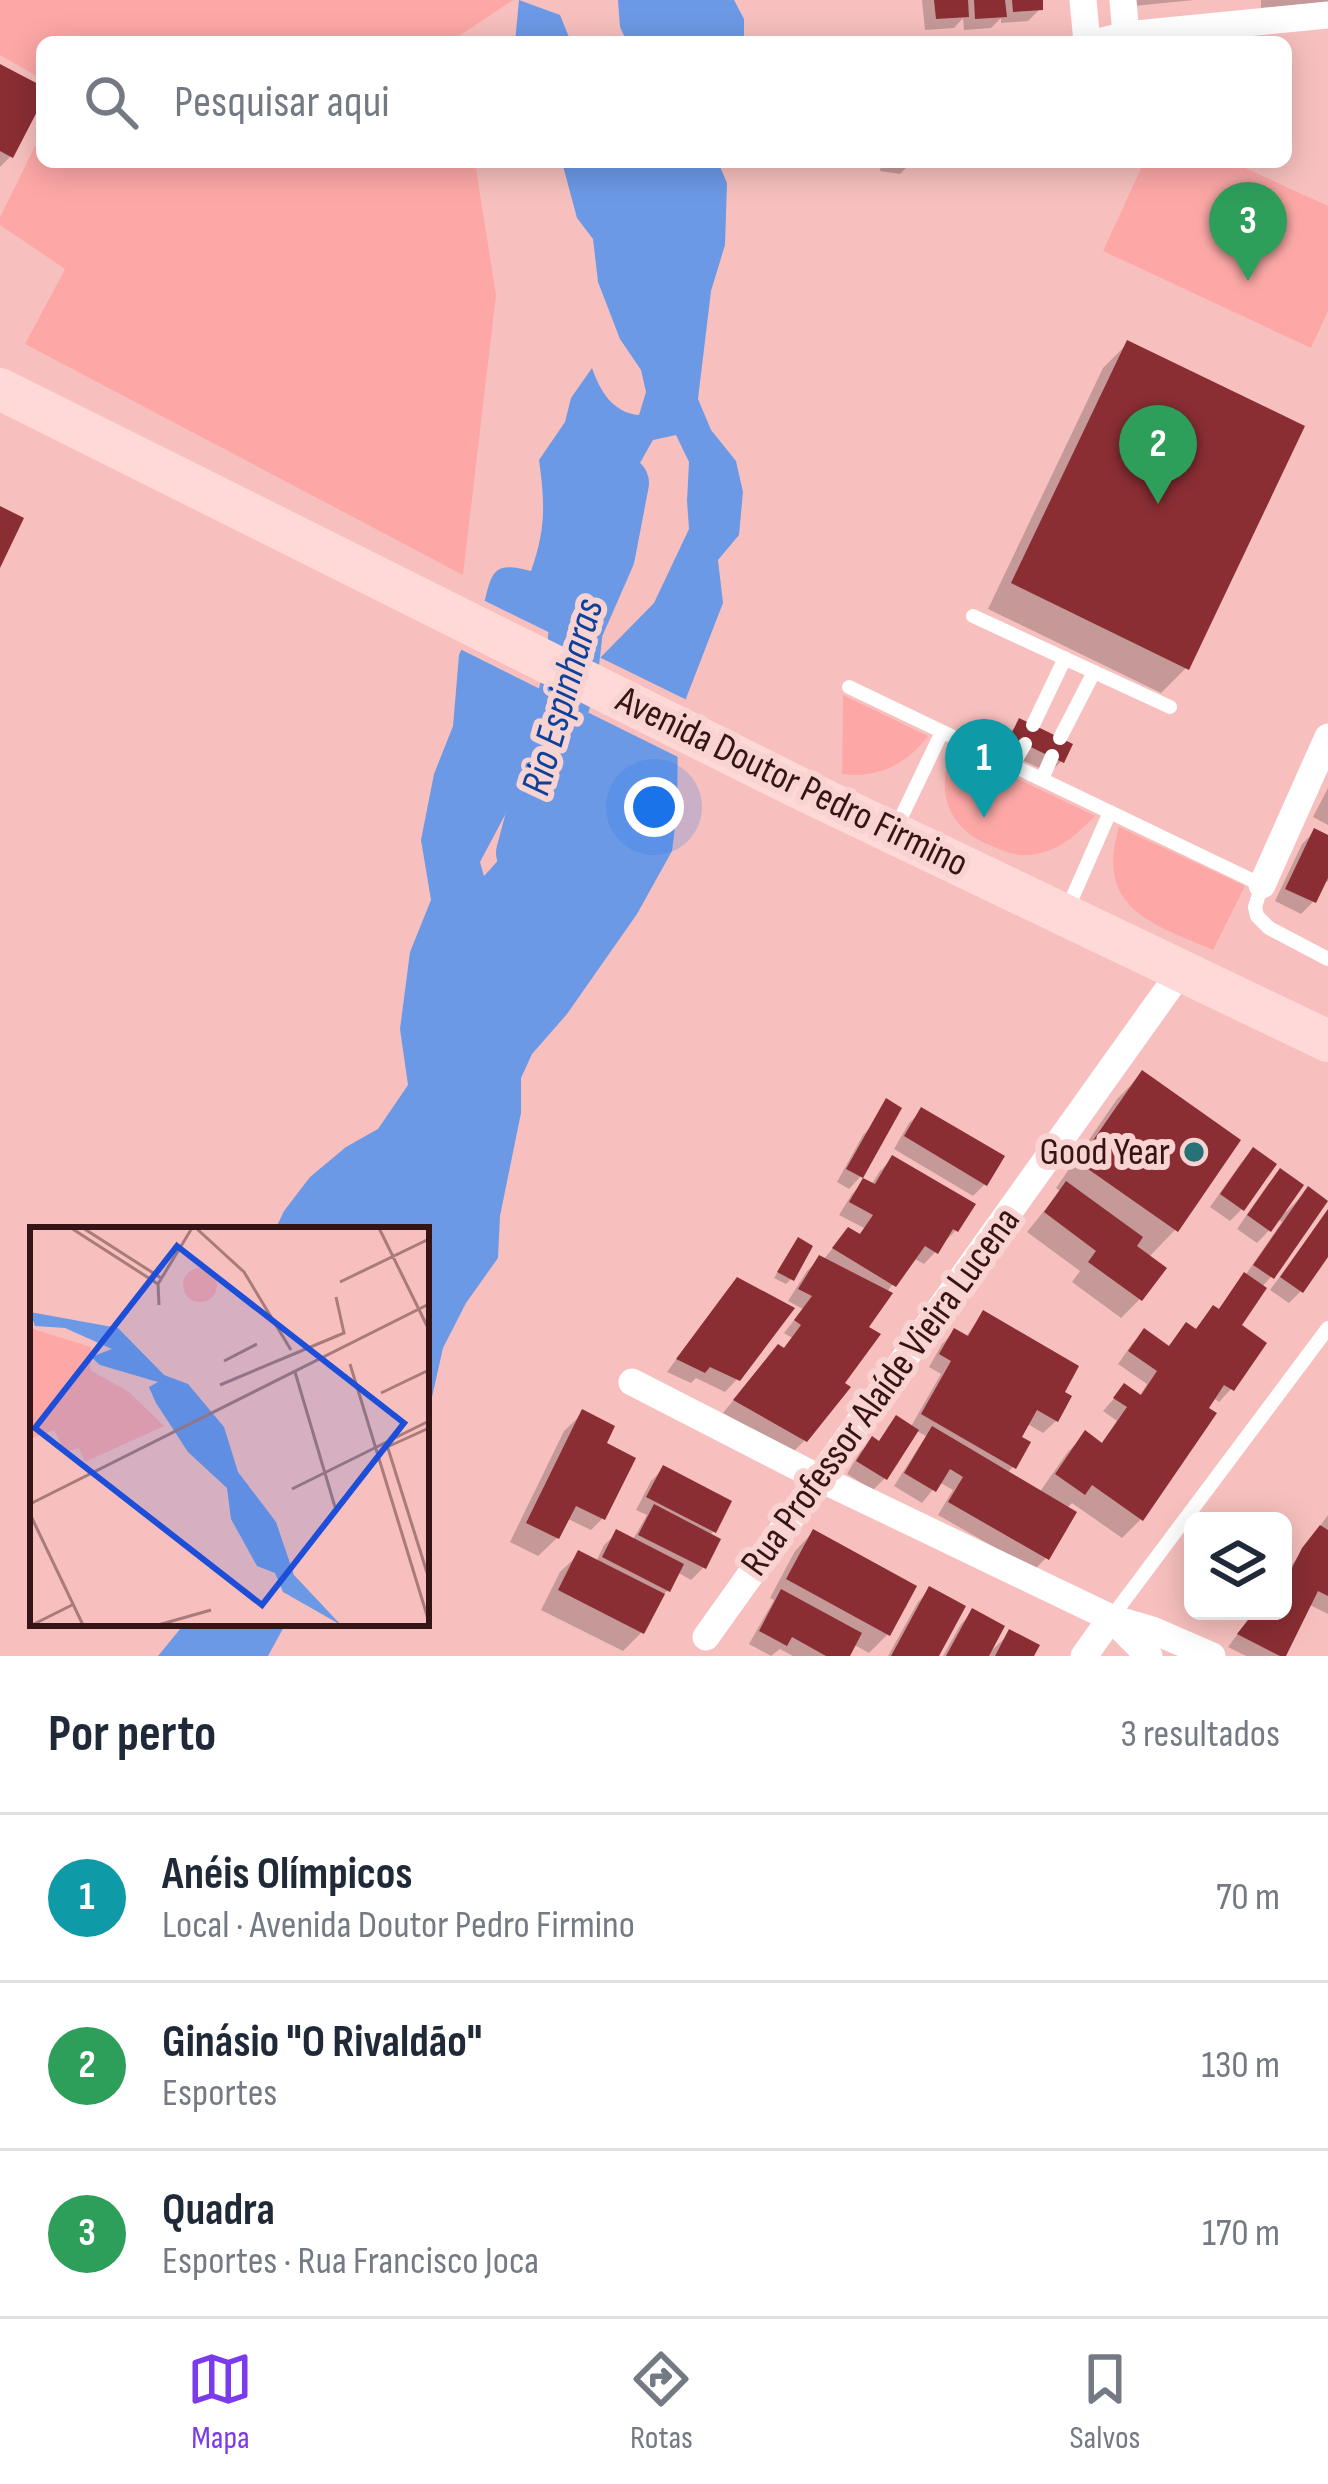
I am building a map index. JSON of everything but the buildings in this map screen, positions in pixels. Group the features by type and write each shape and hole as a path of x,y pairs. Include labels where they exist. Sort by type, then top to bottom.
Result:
{"main road":[{"name":"Avenida Doutor Pedro Firmino","path":"1,389 820,798 1328,1041"}],"street":[{"path":"1083,0 1086,36"},
{"path":"1113,36 1123,0"},
{"path":"1140,36 1328,16"},
{"path":"1262,886 1328,737"},
{"name":"Rua Professor Alaíde Vieira Lucena","path":"706,1637 1181,971"},
{"path":"632,1382 1111,1618 1178,1649 1212,1656"},
{"path":"1084,1656 1111,1618"},
{"path":"1111,1618 1149,1656"}],"lane":[{"path":"973,616 1170,707"},
{"path":"1033,725 1065,658"},
{"path":"1060,738 1094,672"},
{"path":"849,687 1262,886 1257,916 1269,928 1328,959"},
{"path":"893,833 942,732"},
{"path":"1012,766 1025,744"},
{"path":"1042,779 1052,756"},
{"path":"1065,915 1110,812"},
{"path":"1111,1618 1328,1328"}],"shaded area":[{"path":"0,0 513,0 459,36 36,36 36,76 0,55"},
{"path":"36,144 36,168 476,168 496,295 463,575 25,344 65,269 0,225"},
{"path":"1141,168 1245,168 1328,206 1328,311 1311,348 1103,251"},
{"path":"843,695 928,736 891,767 868,774 842,774"},
{"path":"952,747 1095,816 1063,843 1034,854 1011,853 978,839 956,820 945,794"},
{"path":"1119,827 1245,886 1213,950 1150,921 1122,895 1113,855"}],"water":[{"path":"519,0 560,15 569,36 516,36"},
{"path":"618,0 734,0 744,19 744,36 624,36"},
{"path":"564,168 721,168 727,183 725,245 711,291 698,399 711,430 736,461 743,492 739,535 718,560 723,603 685,701 599,659 654,603 689,529 689,462 676,435 653,440 636,470 623,523 565,646 484,604 497,571 509,567 531,571 543,516 539,460 592,368 604,392 622,410 639,415 646,392 641,370 620,339 598,282 593,239 577,218"},
{"path":"472,626 556,668 543,699 542,724 480,862 484,876 531,810 581,681 678,729 677,811 672,851 637,914 567,1014 532,1054 521,1078 521,1113 500,1216 498,1258 466,1303 443,1348 429,1411 429,1227 276,1227 310,1177 346,1147 378,1129 408,1085 400,1029 410,952 431,900 421,840 434,774 453,726 459,655"},
{"path":"183,1626 284,1626 268,1656 158,1656"}],"pier":[{"path":"479,598 573,644 552,695 456,647"},
{"path":"595,655 691,702 683,726 682,759 567,702 576,678"}],"waterway":[{"name":"Rio Espinharas","path":"523,853 571,673 576,629 608,556 622,483"}],"place":[{"name":"Quadra","path":"1248,281"},
{"name":"Ginásio \"O Rivaldão\"","path":"1158,504"},
{"name":"Anéis Olímpicos","path":"984,818"},
{"name":"Good Year","path":"1194,1152"}]}
